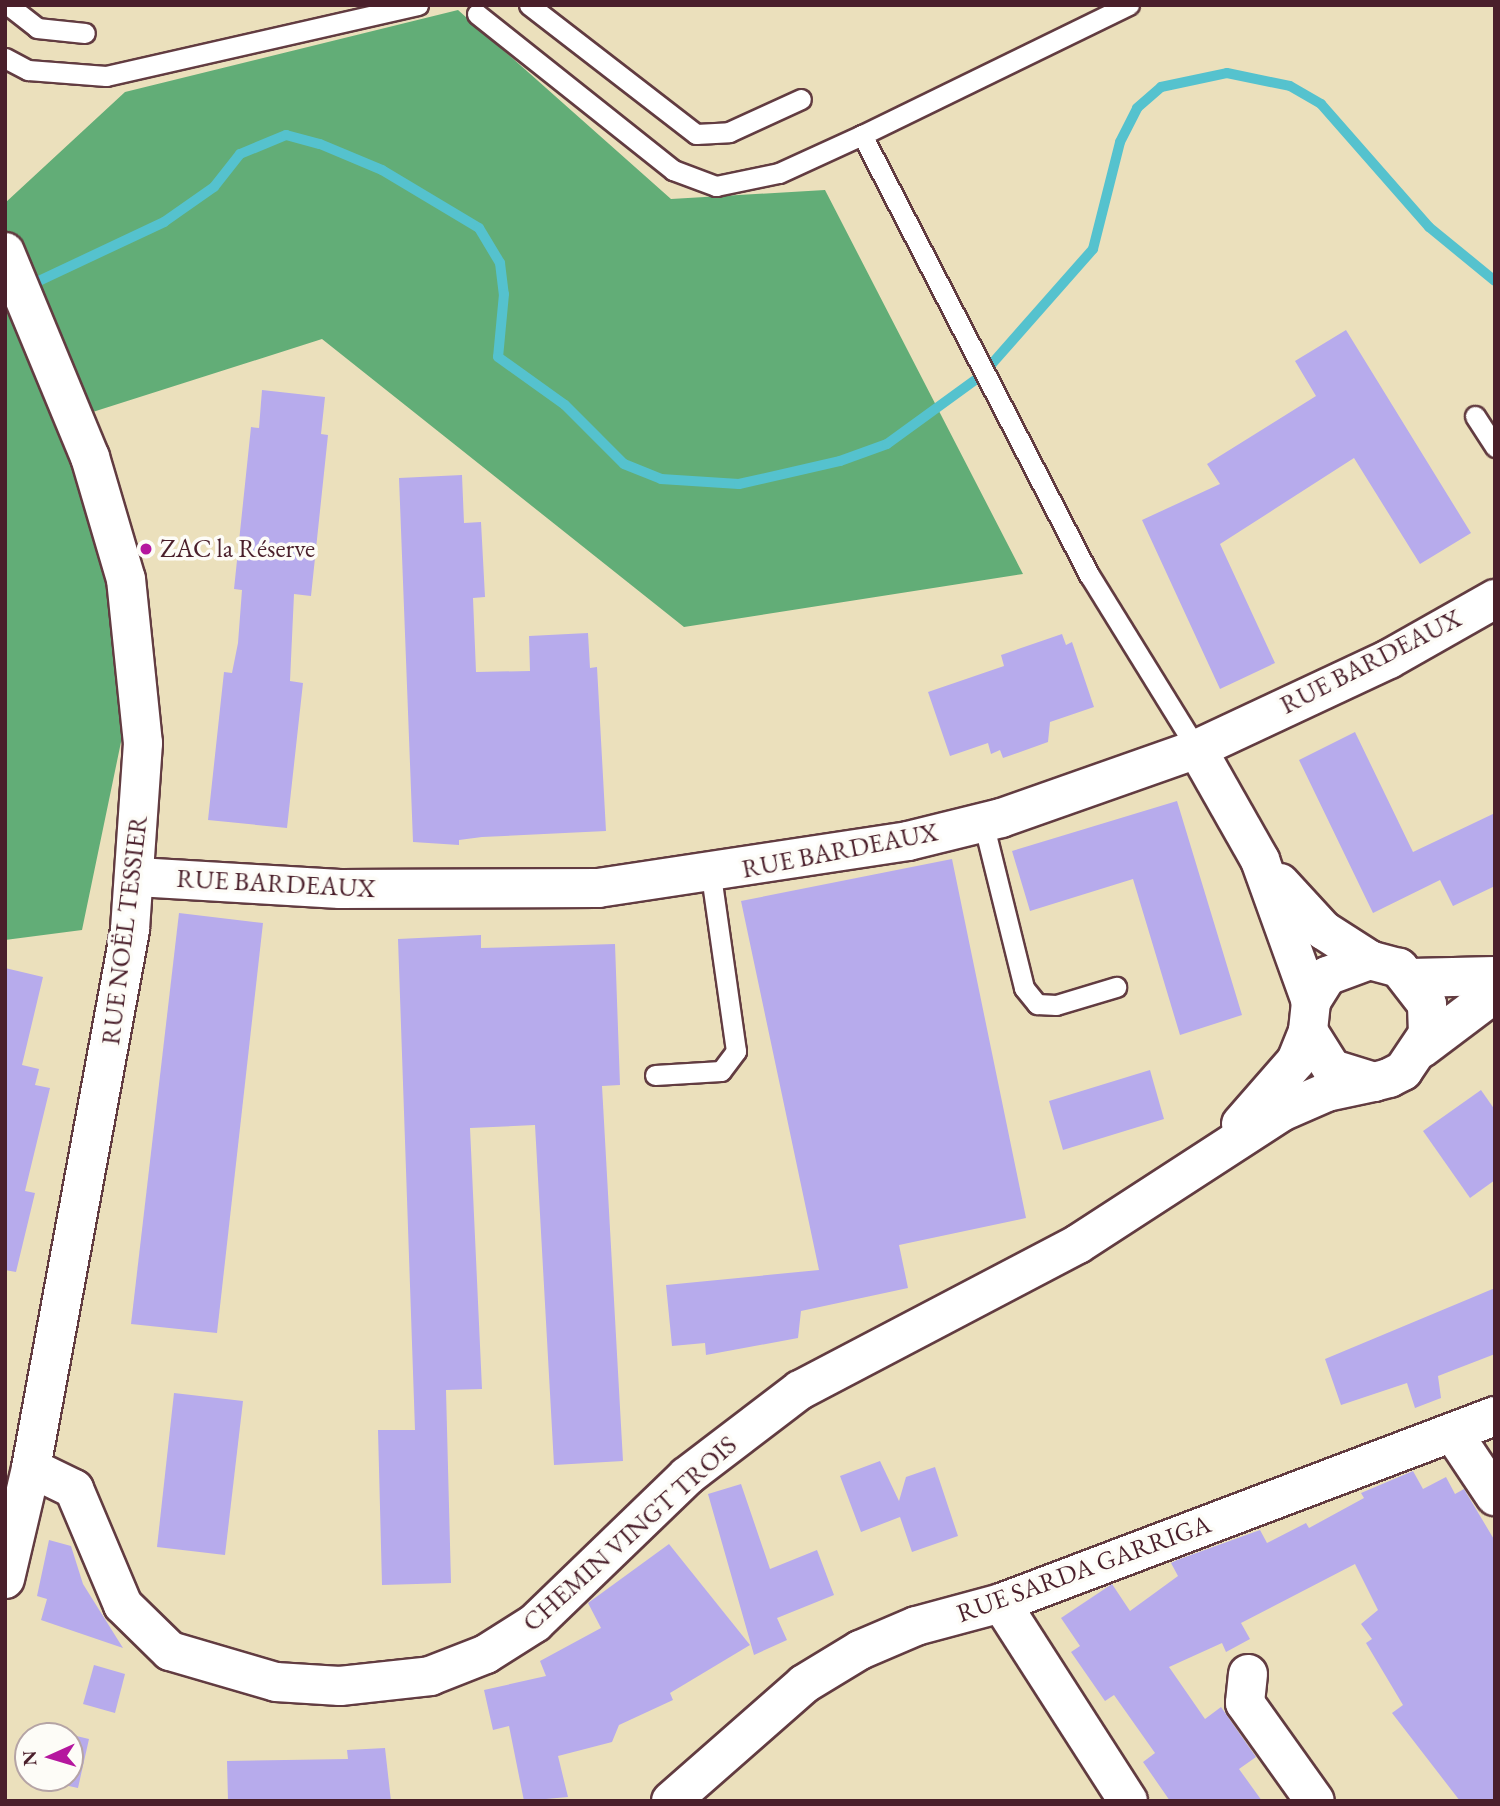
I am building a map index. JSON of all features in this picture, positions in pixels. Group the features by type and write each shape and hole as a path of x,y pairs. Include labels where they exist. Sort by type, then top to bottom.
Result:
{"street":[{"name":"RUE NOËL TESSIER","path":"5,251 37,323 90,457 126,579 143,743 137,877 106,1087 31,1468 5,1579"},
{"name":"RUE BARDEAUX","path":"137,877 485,889 598,888 711,875 983,822 1197,750 1389,659 1495,599"},
{"path":"1197,750 1260,860 1323,930 1370,960 1411,978 1495,976"},
{"path":"1260,860 1309,1016 1332,1069 1374,1082"},
{"name":"CHEMIN VINGT TROIS","path":"1223,1144 1296,1061 1309,1016 1334,971 1370,960"},
{"path":"1411,978 1427,1003 1422,1048"},
{"name":"CHEMIN VINGT TROIS","path":"31,1468 74,1489 123,1605 170,1651 276,1682 340,1686 430,1676 486,1654 535,1623 687,1476 800,1390 1078,1244 1223,1144 1327,1092 1374,1082 1402,1071 1422,1048 1495,993"},
{"name":"RUE SARDA GARRIGA","path":"671,1801 804,1684 860,1650 916,1626 1001,1603 1495,1416"},
{"path":"1453,1433 1495,1496"},
{"path":"1001,1603 1128,1801"},
{"path":"1248,1674 1244,1703 1315,1801"}],"lane":[{"path":"8,5 37,28 85,33"},
{"path":"5,58 28,71 57,75 142,71 418,5"},
{"path":"529,5 696,134 729,132 801,99"},
{"path":"477,14 673,170 716,186 779,173 1129,5"},
{"path":"57,75 101,61"},
{"path":"862,135 1090,576 1197,750"},
{"path":"1475,416 1495,447"},
{"path":"983,822 1024,988 1037,1004 1056,1005 1116,987"},
{"path":"655,1075 722,1071 736,1051 711,875"}],"green space":[{"path":"458,10 671,199 825,190 1023,574 684,627 322,339 77,417 137,665 82,930 5,940 5,203 125,92"}],"building":[{"path":"1346,330 1471,533 1420,564 1354,458 1220,544 1275,663 1220,689 1142,520 1220,484 1207,464 1316,396 1295,361"},
{"path":"262,390 325,397 321,434 328,435 311,596 294,594 290,681 303,683 287,828 208,820 224,672 232,673 238,643 242,590 234,589 251,427 259,428"},
{"path":"462,475 464,523 481,522 485,597 473,598 476,672 530,671 529,636 588,633 590,668 597,667 606,831 482,837 459,840 459,845 413,842 399,478"},
{"path":"1062,634 1066,645 1072,642 1094,707 1050,722 1048,742 1003,758 1000,750 991,754 988,743 950,756 928,692 1004,666 1001,655"},
{"path":"1355,732 1413,852 1495,813 1495,886 1453,906 1440,880 1373,913 1299,760"},
{"path":"1177,801 1242,1015 1180,1035 1133,879 1030,911 1012,851"},
{"path":"952,859 1026,1218 899,1245 908,1288 801,1311 798,1338 706,1355 705,1343 672,1346 666,1285 819,1270 741,901"},
{"path":"179,913 263,923 217,1333 131,1324"},
{"path":"481,935 481,948 615,944 620,1085 602,1086 623,1461 554,1465 535,1125 470,1128 482,1389 446,1390 451,1583 382,1585 378,1430 415,1430 398,939"},
{"path":"5,968 43,977 22,1065 39,1069 35,1085 50,1088 25,1191 35,1193 16,1272 5,1270"},
{"path":"1150,1070 1164,1119 1063,1150 1049,1101"},
{"path":"1481,1090 1495,1110 1495,1180 1470,1198 1423,1131"},
{"path":"1495,1288 1495,1354 1438,1376 1441,1398 1415,1408 1407,1383 1341,1405 1325,1359"},
{"path":"174,1393 243,1401 225,1555 157,1547"},
{"path":"880,1461 899,1501 906,1477 935,1467 958,1536 912,1552 900,1517 861,1532 840,1476"},
{"path":"1413,1471 1423,1489 1446,1477 1455,1494 1464,1489 1495,1541 1495,1801 1460,1801 1392,1713 1403,1705 1366,1643 1372,1639 1361,1624 1378,1610 1355,1564 1241,1623 1250,1639 1226,1652 1222,1643 1169,1667 1205,1719 1221,1707 1256,1757 1239,1769 1262,1801 1170,1801 1143,1762 1155,1753 1114,1695 1105,1701 1071,1652 1080,1646 1061,1618 1112,1584 1130,1611 1178,1576 1171,1563 1177,1560 1260,1530 1267,1543 1306,1523 1309,1528 1364,1498 1361,1493"},
{"path":"741,1484 770,1569 817,1550 834,1595 777,1618 787,1640 754,1655 708,1494"},
{"path":"49,1540 71,1546 83,1584 123,1648 41,1620 47,1599 37,1596"},
{"path":"669,1544 750,1645 670,1693 673,1700 619,1725 612,1742 558,1756 568,1797 524,1801 509,1726 493,1730 484,1690 546,1676 540,1661 601,1628 588,1603"},
{"path":"94,1665 125,1674 115,1713 83,1704"},
{"path":"84,1738 89,1739 84,1761"},
{"path":"385,1748 391,1801 228,1801 227,1761 348,1759 347,1750"}],"waterway":[{"path":"26,287 164,222 214,187 240,154 286,135 320,144 382,170 479,228 500,263 504,294 498,357 565,405 624,464 661,479 739,484 840,461 887,444 982,375 1093,249 1120,142 1137,108 1161,87 1227,73 1290,86 1321,104 1429,227 1495,281"}],"place":[{"name":"ZAC la Réserve","path":"146,549"}]}
